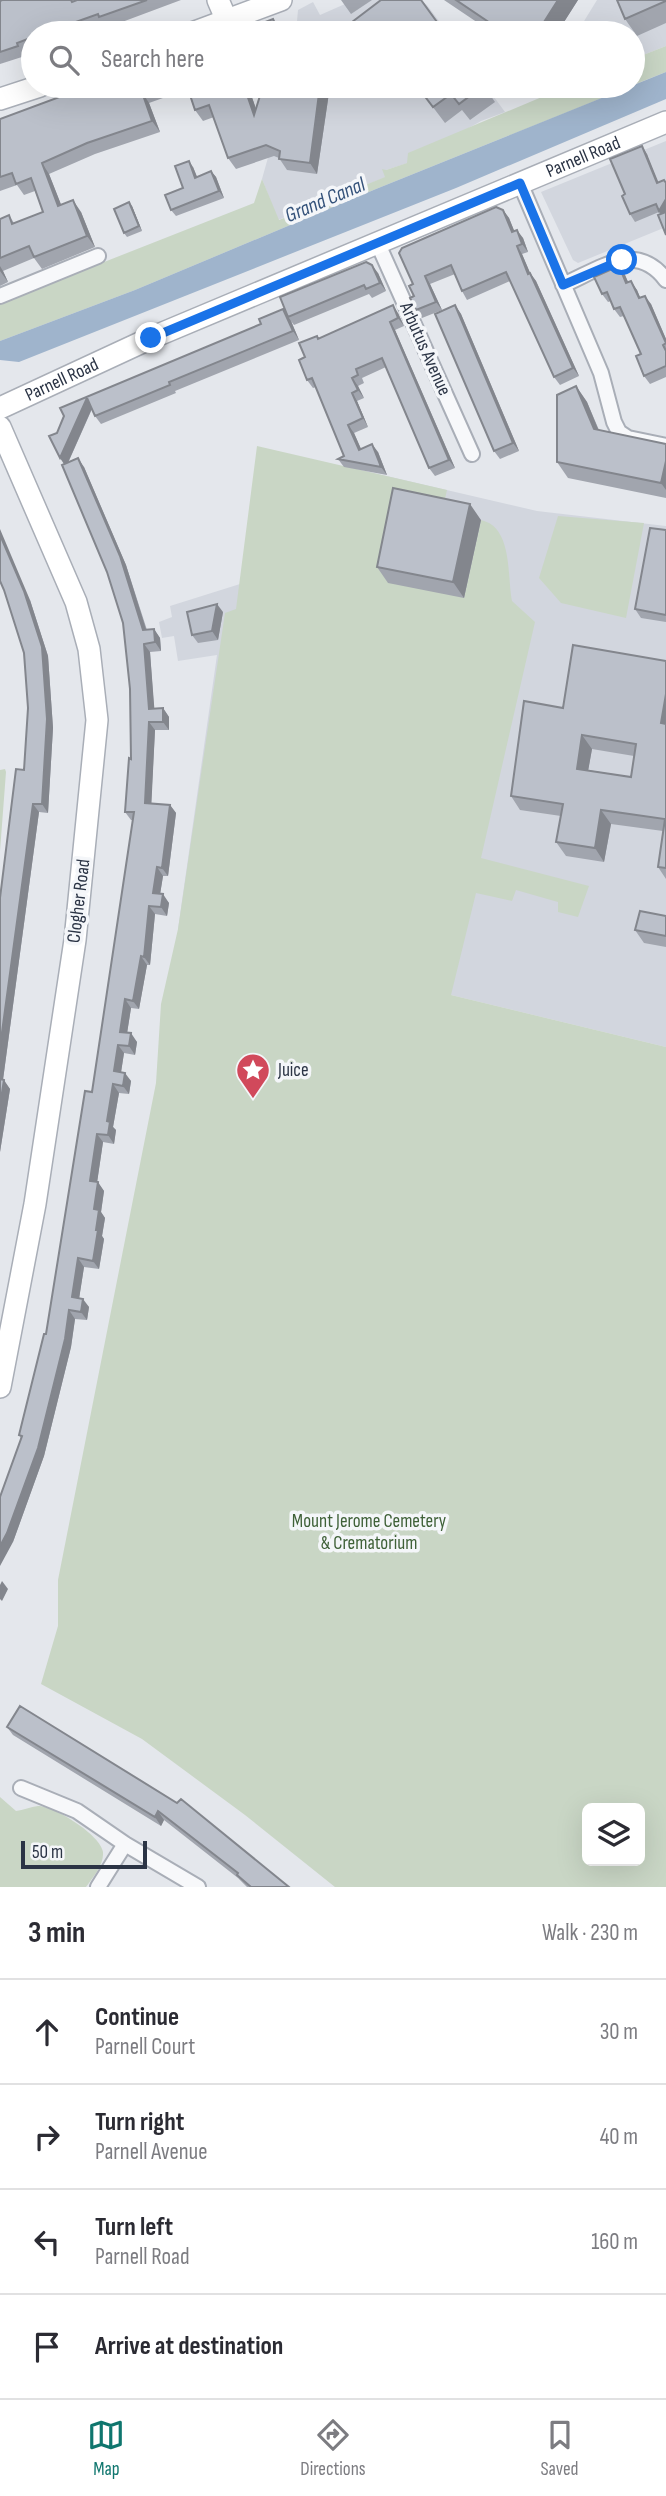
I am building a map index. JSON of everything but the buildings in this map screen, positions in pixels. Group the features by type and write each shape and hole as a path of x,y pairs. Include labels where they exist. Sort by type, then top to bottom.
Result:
{"street":[{"path":"218,0 227,21 281,0"},
{"path":"0,99 21,92"},
{"name":"Parnell Road","path":"0,408 151,338 666,122"},
{"path":"520,183 601,373 614,422 628,439 666,446"},
{"name":"Arbutus Avenue","path":"378,244 472,454"},
{"path":"0,296 98,256"},
{"path":"563,285 622,260 640,260 652,265 666,280"},
{"name":"Clogher Road","path":"0,427 76,602 89,649 97,719 75,940 35,1204 1,1383"},
{"path":"21,1788 77,1811 125,1844 198,1887"},
{"path":"98,1887 125,1844"}],"shaded area":[{"path":"347,0 420,0 439,21 297,21 298,10 313,2 320,15 345,4"},
{"path":"597,0 666,0 666,46 645,54 645,21 584,21"},
{"path":"285,98 495,98 505,112 481,121 408,163 386,170 386,177 278,220 262,179"},
{"path":"666,141 666,227 578,263 573,260 541,192"},
{"path":"352,468 537,511 666,526 666,1047 178,929 217,655 178,661 174,636 162,638 159,622 172,617 170,606 240,584"}],"green space":[{"path":"666,46 666,72 645,80 645,54"},
{"path":"539,98 602,98 135,290 0,341 0,303 254,203 262,179 279,220 385,177 382,169 407,163 408,153"},
{"name":"Mount Jerome Cemetery & Crematorium","path":"257,446 447,490 442,512 464,598 481,520 491,524 504,542 512,601 535,622 481,858 589,886 578,917 558,912 558,902 516,890 512,901 476,893 451,995 666,1047 666,1887 335,1887 245,1815 142,1739 41,1684 58,1626 58,1580 156,1083 161,1004 178,929 225,613 236,609"},
{"path":"558,516 644,523 626,618 561,603 539,578"},
{"path":"5,769 6,772 0,851 0,770"},
{"path":"0,1797 16,1811 38,1806 55,1811 94,1838 100,1845 103,1857 98,1871 86,1887 0,1887"}],"water":[{"path":"666,72 666,99 456,188 19,362 0,360 0,341 135,290 602,98 645,98 645,80"}],"place":[{"name":"Juice","path":"253,1100"}],"route":[{"path":"151,338 520,183 563,285 622,260"}],"water label":[{"name":"Grand Canal","path":"325,200"}]}
